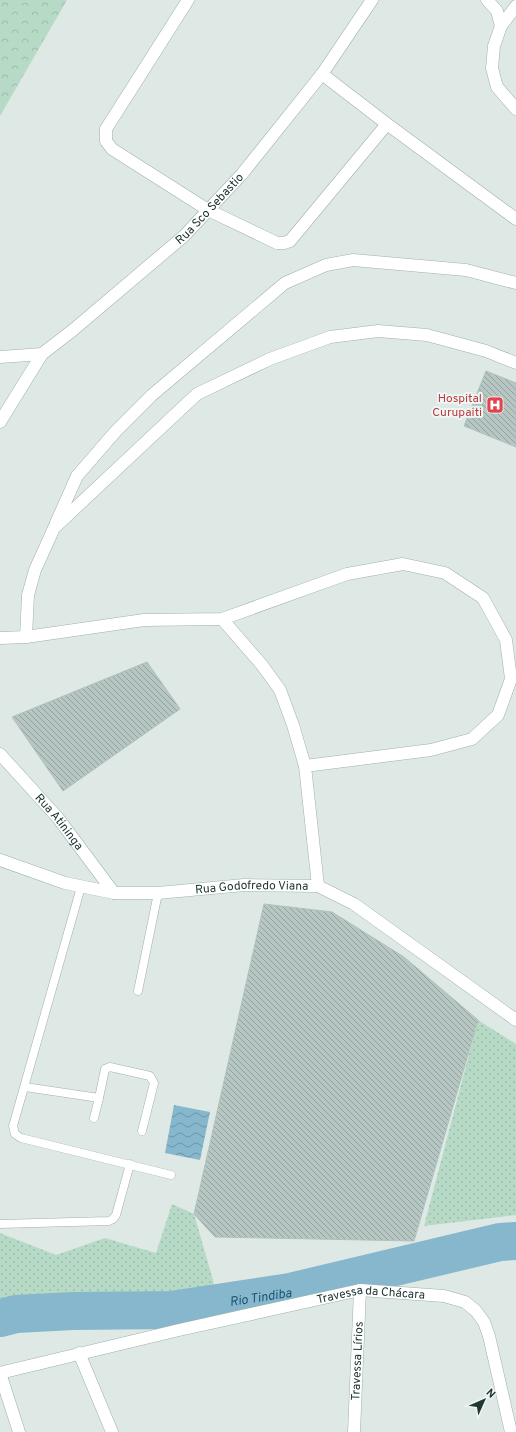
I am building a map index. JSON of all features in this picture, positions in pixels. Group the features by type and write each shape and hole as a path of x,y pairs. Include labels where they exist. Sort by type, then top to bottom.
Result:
{"street":[{"path":"188,0 106,128 106,141 112,149 208,210 277,243 290,241 387,124"},
{"name":"Rua Sco Sebastio","path":"42,354 73,330 184,236 242,174 322,74 372,0"},
{"path":"487,0 497,11 501,26"},
{"path":"516,6 501,26 494,46 492,68 497,88 516,109"},
{"path":"322,74 516,219"},
{"path":"26,637 28,595 35,570 77,476 116,431 152,394 285,283 326,266 353,260 466,270 516,283"},
{"path":"54,528 197,394 270,359 330,337 378,331 427,335 486,351 516,363"},
{"path":"0,357 42,354"},
{"path":"0,422 42,354"},
{"path":"0,638 26,637 144,620 222,619 347,574 403,564 445,573 482,598 506,640 511,679 498,715 472,739 431,750 305,766"},
{"path":"222,619 262,665 280,690 293,724 305,766 318,886"},
{"name":"Rua Atininga","path":"0,754 58,818 114,893"},
{"name":"Rua Godofredo Viana","path":"0,860 65,883 114,893 158,893 244,885 318,886 354,904 516,1020"},
{"name":"Travessa da Chácara","path":"0,1374 79,1353 360,1290 444,1296 465,1302 476,1311 484,1322 489,1336 511,1432"},
{"name":"Travessa Lírios","path":"354,1432 360,1290"},
{"path":"79,1353 112,1432"},
{"path":"0,1374 19,1432"}],"lane":[{"path":"81,886 13,1126 15,1134 21,1138 171,1175"},
{"path":"138,991 158,893"},
{"path":"94,1118 105,1069 107,1067 150,1076 154,1083 142,1131"},
{"path":"25,1087 99,1098"},
{"path":"0,1224 109,1221 116,1215 130,1164"}],"green space":[{"path":"0,0 67,0 0,116"},
{"path":"478,1020 516,1044 516,1215 424,1226"},
{"path":"172,1204 194,1214 215,1287 0,1312 0,1233 56,1255 105,1238 156,1253"}],"water":[{"path":"174,1105 210,1112 200,1160 165,1153"}],"building":[{"name":"Hospital Curupaiti","path":"486,371 516,383 516,447 464,426"},
{"path":"147,662 180,709 63,791 12,717"},
{"path":"264,904 332,912 404,957 478,1020 414,1241 215,1237 194,1214"}],"waterway":[{"name":"Rio Tindiba","path":"0,1318 16,1314 73,1311 171,1310 290,1292 500,1242 516,1241"}],"place":[{"name":"Hospital Curupaiti","path":"495,405"}]}
